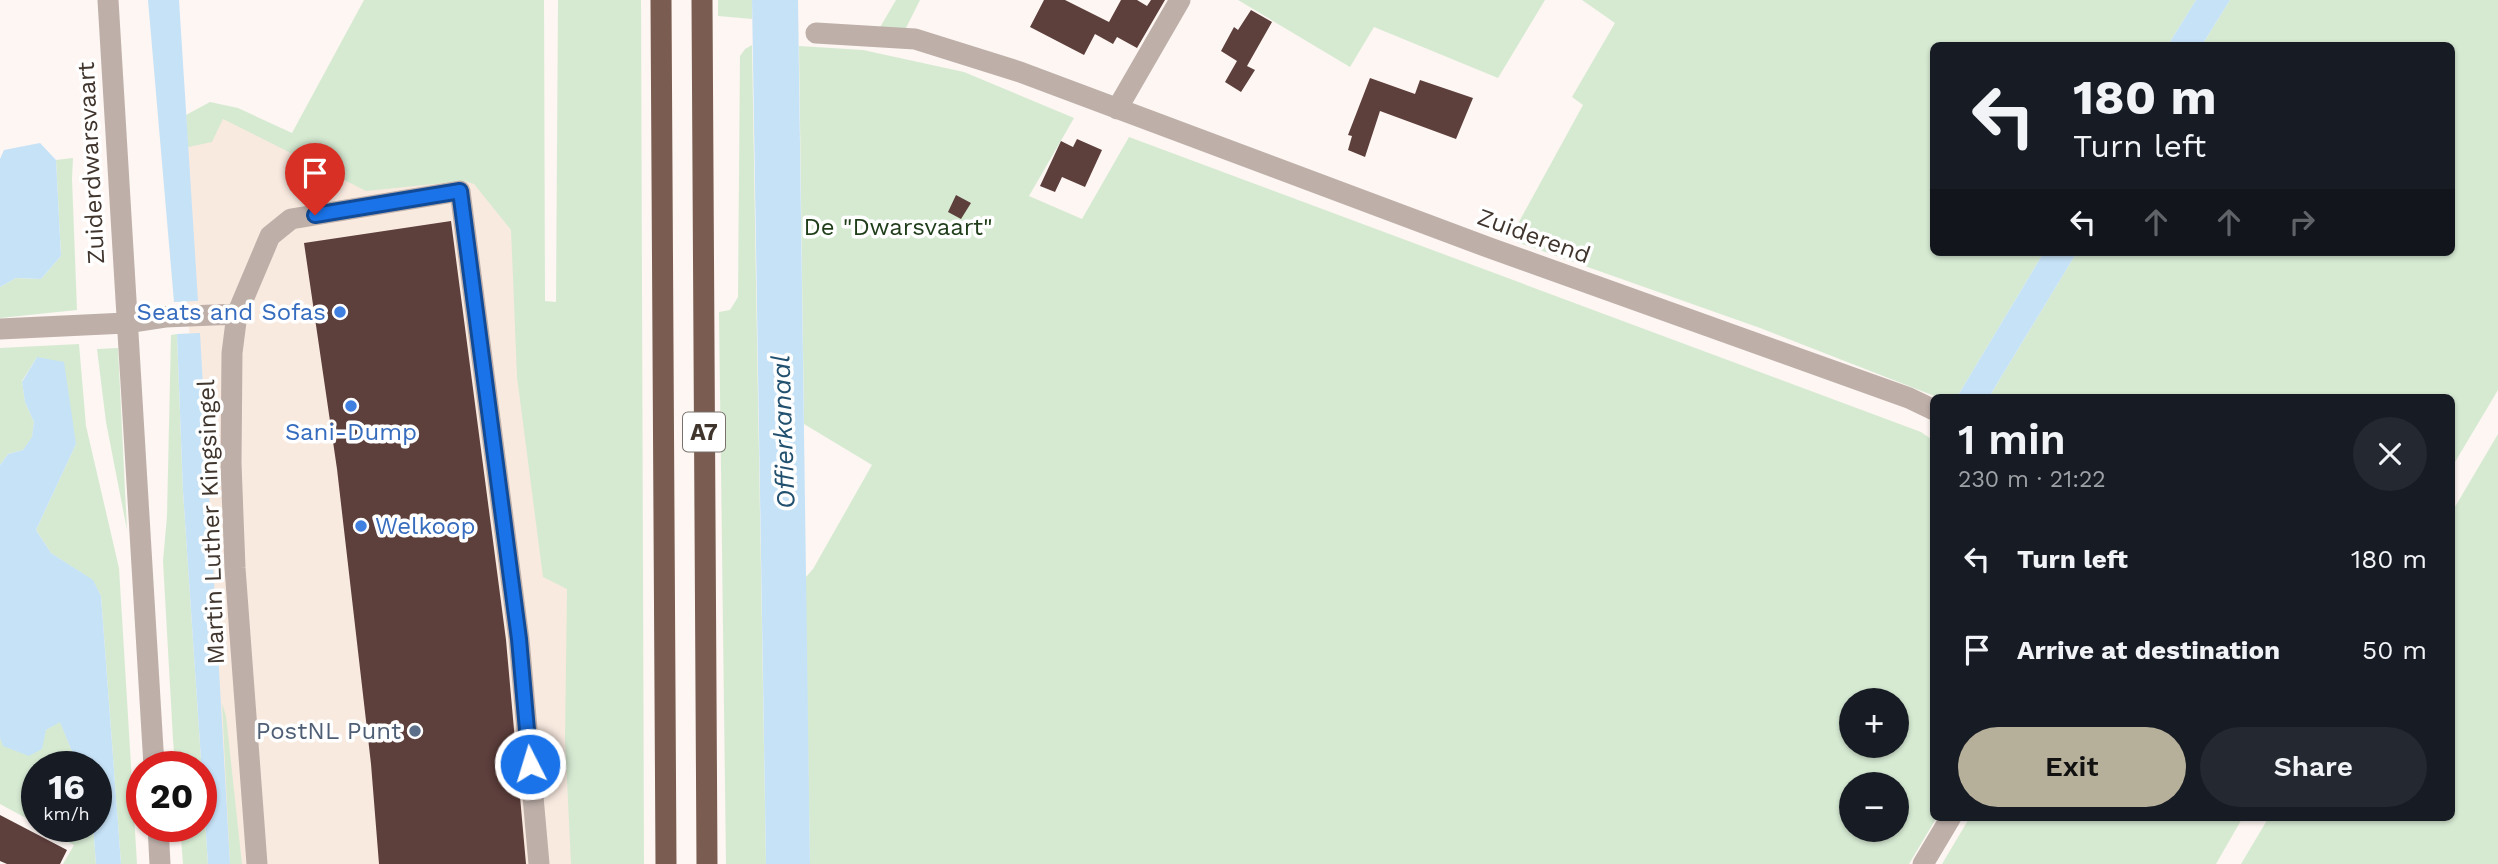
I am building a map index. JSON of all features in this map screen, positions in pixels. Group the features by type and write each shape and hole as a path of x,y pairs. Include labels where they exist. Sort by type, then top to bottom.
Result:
{"highway":[{"name":"A7","path":"661,0 666,864"},
{"name":"A7","path":"702,0 707,864"}],"street":[{"name":"Zuiderdwarsvaart","path":"108,0 126,323"},
{"path":"1117,108 1180,0"},
{"name":"Zuiderend","path":"816,33 915,38 1020,72 1490,248 1909,398 1930,408"},
{"name":"Martin Luther Kingsingel","path":"257,864 233,520 230,412 232,353 237,314 270,236 291,219 460,191 519,639 539,864"},
{"path":"0,329 237,314"},
{"path":"126,323 153,751"},
{"path":"1923,864 1949,821"},
{"path":"159,842 160,864"}],"shaded area":[{"path":"217,110 375,174 522,177 579,578 583,864 220,864 217,751 214,751 193,375 173,136"}],"green space":[{"path":"364,0 544,0 545,301 556,302 558,0 641,0 644,864 571,864 565,738 567,589 543,577 517,377 511,230 474,184 465,181 366,191 223,119 212,142 188,147 186,115 210,102 238,108 292,133"},
{"path":"718,0 752,0 752,19 718,16"},
{"path":"896,0 920,0 905,30 879,29"},
{"path":"1238,0 1545,0 1498,78 1374,27 1350,67"},
{"path":"1582,0 2196,0 2170,42 1930,42 1930,256 2042,256 1959,394 1930,394 1760,328 1517,242 1514,231 1583,105 1572,97 1615,23"},
{"path":"2230,0 2498,0 2498,390 2455,462 2455,394 1991,394 2075,256 2455,256 2455,42 2204,42"},
{"path":"752,45 766,864 726,864 719,312 730,310 738,297 740,56"},
{"name":"De \"Dwarsvaart\"","path":"799,46 863,50 964,72 1074,118 1029,196 1082,219 1129,137 1921,432 1930,438 1930,821 1935,821 1909,864 810,864 805,578 813,569 872,465 804,424"},
{"path":"73,158 77,310 0,318 0,287 16,278 41,279 61,256 56,160"},
{"path":"177,334 183,491 200,751 174,751 173,739 163,561 167,516 171,335"},
{"path":"79,344 86,426 119,568 130,751 126,751 126,842 136,842 137,864 121,864 101,596 92,580 51,553 36,530 76,444 37,357 22,381 25,402 34,422 32,438 23,450 8,454 0,465 0,348"},
{"path":"118,348 127,530 106,422 97,349"},
{"path":"2498,434 2498,864 2241,864 2267,821 2455,821 2455,507"},
{"path":"222,703 226,716 242,864 230,864"},
{"path":"60,721 72,751 21,751 21,815 0,804 0,738 4,746 46,730"},
{"path":"1968,821 2241,821 2216,864 1942,864"},
{"path":"68,842 94,842 96,864 63,864 74,845"},
{"path":"181,842 207,842 208,864 183,864"}],"water":[{"path":"148,0 179,0 198,301 174,302"},
{"name":"Offierkanaal","path":"752,0 798,0 810,864 766,864"},
{"path":"2196,0 2230,0 2204,42 2170,42"},
{"path":"40,143 56,160 61,256 41,279 16,278 0,287 0,159 4,150"},
{"path":"2042,256 2075,256 1991,394 1959,394"},
{"path":"200,333 230,864 208,864 207,842 217,842 217,751 200,751 183,491 177,334"},
{"path":"37,357 64,362 76,444 36,530 51,553 93,580 101,596 121,864 96,864 94,842 112,842 112,751 72,751 60,722 46,730 42,749 38,751 21,753 3,746 0,738 0,465 8,454 23,450 32,437 34,422 25,402 22,382"}],"building":[{"path":"1044,0 1065,0 1109,22 1121,0 1137,0 1147,6 1151,0 1165,0 1137,48 1117,37 1113,44 1095,34 1084,55 1030,27"},
{"path":"1251,10 1272,22 1247,66 1255,70 1241,92 1225,82 1237,61 1221,51 1234,27 1238,30"},
{"path":"1370,78 1415,94 1420,80 1473,98 1456,139 1380,111 1365,157 1348,150 1352,136 1348,135"},
{"path":"1077,139 1102,150 1085,187 1062,177 1055,192 1040,186 1061,141 1073,147"},
{"path":"956,195 971,203 961,219 948,212"},
{"path":"451,221 506,640 526,864 379,864 371,764 337,469 304,243"},
{"path":"0,815 21,826 21,842 52,842 67,850 60,864 7,864 0,861"}],"place":[{"name":"Seats and Sofas","path":"340,312"},
{"name":"Sani-Dump","path":"351,406"},
{"name":"Welkoop","path":"361,526"},
{"name":"PostNL Punt","path":"415,731"}],"route":[{"path":"315,215 460,191 519,639 530,764"}]}
